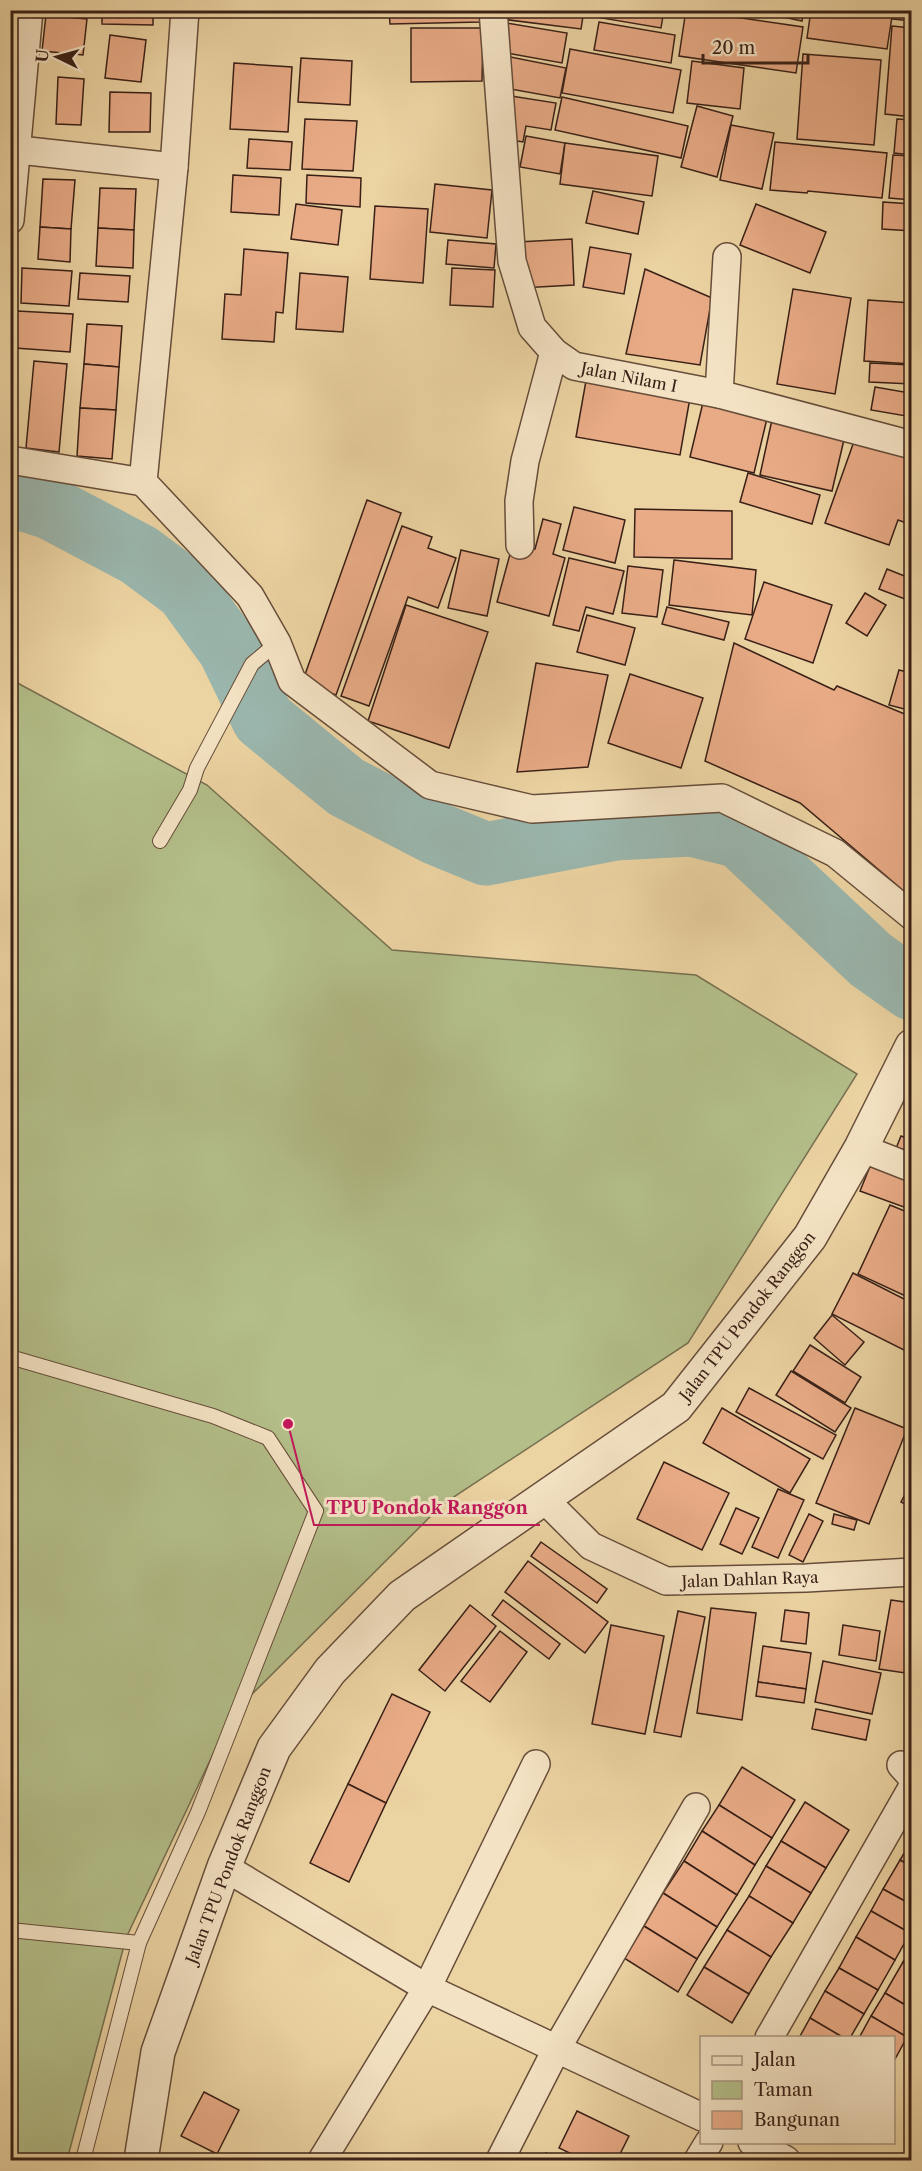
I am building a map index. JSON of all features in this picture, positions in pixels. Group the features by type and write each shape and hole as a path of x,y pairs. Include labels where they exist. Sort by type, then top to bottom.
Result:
{"street":[{"path":"10,220 14,149 29,10"},
{"path":"143,482 174,167 185,10"},
{"name":"Jalan Nilam I","path":"493,10 512,261 532,327 554,352 574,366 719,394 912,445"},
{"path":"14,149 174,167"},
{"path":"719,394 727,257"},
{"path":"520,544 519,501 525,461 554,352"},
{"path":"10,460 143,482 250,596 277,643 292,681 430,785 532,808 722,798 834,853 912,916"},
{"name":"Jalan TPU Pondok Ranggon","path":"141,2160 158,2052 224,1867 274,1748 330,1671 402,1596 676,1407 810,1237 861,1148 906,1058"},
{"path":"861,1148 912,1167"},
{"name":"Jalan Dahlan Raya","path":"543,1498 591,1546 666,1581 806,1578 912,1572"},
{"path":"322,2160 427,1988 536,1764"},
{"path":"770,2036 908,1778"},
{"path":"500,2160 557,2048 696,1808"},
{"path":"224,1867 427,1988 700,2116"},
{"path":"698,2160 708,2144"},
{"path":"756,2144 786,2160"}],"lane":[{"path":"160,842 190,790 197,768 252,664 277,643"},
{"path":"10,1357 213,1416 268,1438 315,1511 198,1812 139,1943 83,2160"},
{"path":"10,1930 139,1943"}],"green space":[{"path":"10,679 207,785 392,950 696,975 857,1074 688,1343 443,1504 232,1714 126,1938 67,2160 10,2160"}],"building":[{"path":"102,10 153,10 153,25 102,24"},
{"path":"389,10 481,10 481,22 390,24"},
{"path":"502,10 584,10 581,29 501,19"},
{"path":"591,10 664,10 661,28 590,16"},
{"path":"686,10 803,27 796,73 679,56"},
{"path":"750,10 804,10 802,21"},
{"path":"811,10 893,10 887,49 807,38"},
{"path":"894,10 912,10 912,21 893,19"},
{"path":"46,15 87,19 83,55 42,51"},
{"path":"599,22 675,35 671,63 594,50"},
{"path":"506,23 567,33 562,63 501,52"},
{"path":"892,26 912,28 912,117 885,114"},
{"path":"411,28 483,28 482,81 411,82"},
{"path":"110,35 146,40 141,82 105,78"},
{"path":"570,49 681,70 673,113 562,93"},
{"path":"803,54 881,60 874,145 797,139"},
{"path":"506,56 566,68 560,98 500,87"},
{"path":"301,58 352,61 350,105 298,102"},
{"path":"692,61 744,68 740,109 687,103"},
{"path":"234,63 292,67 288,132 230,129"},
{"path":"58,77 84,79 81,125 56,124"},
{"path":"110,92 151,93 150,132 109,132"},
{"path":"511,96 556,103 551,130 526,126 523,142 504,139"},
{"path":"562,97 688,126 681,158 555,130"},
{"path":"697,106 733,116 717,177 681,167"},
{"path":"305,119 357,121 353,171 302,169"},
{"path":"897,119 912,120 912,155 894,153"},
{"path":"731,125 774,133 762,189 720,180"},
{"path":"526,136 565,143 560,174 520,167"},
{"path":"249,139 292,142 290,170 247,168"},
{"path":"775,142 887,153 882,198 770,190"},
{"path":"565,143 658,156 652,196 560,184"},
{"path":"893,155 912,156 912,200 889,198"},
{"path":"233,175 281,178 279,215 231,212"},
{"path":"307,175 361,178 360,207 306,203"},
{"path":"43,179 75,180 71,229 40,227"},
{"path":"435,184 492,190 487,238 430,232"},
{"path":"100,188 136,189 134,230 98,228"},
{"path":"593,191 644,202 638,234 586,223"},
{"path":"883,202 912,204 912,231 882,229"},
{"path":"296,204 342,210 338,245 291,239"},
{"path":"756,204 826,232 810,273 740,245"},
{"path":"375,206 428,209 423,283 370,279"},
{"path":"40,227 71,229 70,262 38,259"},
{"path":"98,228 134,230 133,268 96,266"},
{"path":"572,239 574,285 521,288 518,242"},
{"path":"448,240 496,244 494,268 446,264"},
{"path":"590,247 631,254 624,294 583,287"},
{"path":"244,249 288,253 283,313 276,312 274,342 222,339 225,294 241,295"},
{"path":"22,268 72,271 69,306 21,303"},
{"path":"452,268 495,270 493,307 450,305"},
{"path":"645,269 712,298 700,365 626,354"},
{"path":"908,269 912,270 912,301 906,301"},
{"path":"80,273 130,276 128,302 78,299"},
{"path":"300,273 348,277 343,332 296,329"},
{"path":"793,289 851,298 835,394 777,384"},
{"path":"868,300 912,303 912,364 864,361"},
{"path":"17,311 73,314 70,352 15,348"},
{"path":"87,324 122,326 119,367 84,364"},
{"path":"34,361 67,364 59,452 26,448"},
{"path":"870,363 912,365 912,384 869,382"},
{"path":"84,364 119,367 116,410 80,408"},
{"path":"587,375 691,392 680,455 576,437"},
{"path":"875,387 910,393 906,416 871,410"},
{"path":"705,394 769,410 754,473 690,457"},
{"path":"80,408 116,410 112,459 77,456"},
{"path":"773,415 846,431 832,491 760,475"},
{"path":"857,433 912,453 912,525 898,520 889,545 825,523"},
{"path":"748,473 820,495 812,524 740,502"},
{"path":"367,500 401,513 336,695 302,683"},
{"path":"574,507 625,520 615,563 563,550"},
{"path":"635,509 732,511 732,559 634,557"},
{"path":"543,519 561,524 553,554 565,558 549,616 497,602 513,543 535,549"},
{"path":"402,526 432,537 428,548 456,558 438,608 408,597 369,706 341,696"},
{"path":"461,550 499,559 487,616 448,608"},
{"path":"569,558 624,571 613,614 586,607 579,631 553,625"},
{"path":"674,560 756,570 752,615 669,605"},
{"path":"628,566 663,570 657,617 622,613"},
{"path":"887,569 912,579 910,601 879,589"},
{"path":"764,582 832,605 813,663 745,639"},
{"path":"865,593 886,605 867,636 846,623"},
{"path":"406,605 488,632 449,748 368,721"},
{"path":"667,607 729,622 724,640 662,624"},
{"path":"587,615 635,628 625,665 577,652"},
{"path":"912,620 912,637 906,634"},
{"path":"734,643 834,690 837,686 912,717 912,898 800,803 705,761"},
{"path":"536,663 608,675 588,767 517,772"},
{"path":"899,670 912,673 912,711 889,705"},
{"path":"630,674 703,698 681,768 608,743"},
{"path":"901,1136 912,1140 912,1157 895,1151"},
{"path":"873,1159 912,1173 912,1210 860,1191"},
{"path":"890,1205 912,1214 912,1299 858,1274"},
{"path":"853,1273 912,1303 912,1354 832,1314"},
{"path":"832,1315 864,1342 845,1365 814,1338"},
{"path":"810,1345 861,1377 845,1403 793,1371"},
{"path":"791,1371 851,1408 835,1432 776,1395"},
{"path":"749,1388 836,1435 823,1459 736,1412"},
{"path":"722,1408 810,1459 790,1493 703,1443"},
{"path":"855,1408 907,1429 869,1524 816,1503"},
{"path":"664,1462 729,1493 702,1550 637,1519"},
{"path":"912,1481 912,1508 901,1502"},
{"path":"778,1489 804,1500 778,1558 752,1547"},
{"path":"736,1508 759,1518 742,1554 720,1544"},
{"path":"809,1514 823,1521 803,1562 789,1555"},
{"path":"834,1514 857,1520 854,1530 832,1524"},
{"path":"541,1542 607,1589 597,1603 531,1556"},
{"path":"528,1561 608,1622 585,1653 505,1592"},
{"path":"503,1600 560,1644 549,1659 492,1615"},
{"path":"891,1600 912,1603 912,1674 879,1669"},
{"path":"470,1605 496,1626 445,1691 419,1670"},
{"path":"711,1608 756,1613 742,1720 697,1713"},
{"path":"785,1610 809,1613 806,1644 781,1641"},
{"path":"678,1611 705,1617 681,1737 654,1732"},
{"path":"611,1625 664,1636 645,1734 592,1724"},
{"path":"843,1625 880,1631 876,1661 839,1655"},
{"path":"500,1631 527,1652 490,1702 461,1681"},
{"path":"763,1646 811,1653 806,1689 758,1682"},
{"path":"823,1661 881,1673 872,1714 815,1702"},
{"path":"758,1682 806,1689 804,1703 756,1696"},
{"path":"392,1694 430,1712 386,1803 348,1784"},
{"path":"816,1709 870,1720 866,1740 812,1729"},
{"path":"742,1767 795,1800 772,1838 719,1805"},
{"path":"348,1784 386,1803 349,1882 310,1863"},
{"path":"805,1802 849,1830 826,1868 781,1841"},
{"path":"719,1805 772,1838 755,1865 702,1831"},
{"path":"702,1831 755,1865 737,1895 684,1861"},
{"path":"912,1840 912,1867 900,1860"},
{"path":"781,1841 826,1868 811,1893 766,1866"},
{"path":"900,1860 912,1867 912,1905 883,1889"},
{"path":"684,1861 737,1895 717,1927 663,1893"},
{"path":"766,1866 811,1893 793,1923 749,1896"},
{"path":"883,1889 912,1905 910,1933 871,1911"},
{"path":"663,1893 717,1927 697,1959 644,1926"},
{"path":"749,1896 793,1923 771,1957 727,1930"},
{"path":"871,1911 910,1933 895,1960 856,1937"},
{"path":"644,1926 697,1959 678,1992 624,1958"},
{"path":"727,1930 771,1957 749,1994 704,1967"},
{"path":"856,1937 895,1960 878,1990 839,1968"},
{"path":"912,1947 912,1967 903,1962"},
{"path":"903,1962 912,1967 912,2009 885,1993"},
{"path":"704,1967 749,1994 732,2023 687,1995"},
{"path":"839,1968 878,1990 864,2014 825,1991"},
{"path":"825,1991 864,2014 851,2036 841,2036 810,2018"},
{"path":"885,1993 912,2009 912,2030 907,2037 871,2016"},
{"path":"871,2016 907,2037 895,2059 895,2036 860,2036"},
{"path":"810,2018 841,2036 800,2036"},
{"path":"204,2092 239,2110 217,2154 181,2136"},
{"path":"577,2111 629,2136 617,2160 584,2160 559,2148"},
{"path":"546,2153 560,2160 542,2160"}],"waterway":[{"path":"10,495 50,508 139,555 186,590 229,649 263,719 346,787 435,833 486,854 615,829 691,825 740,837 871,960 912,989"}],"place":[{"name":"TPU Pondok Ranggon","path":"288,1424"}]}
